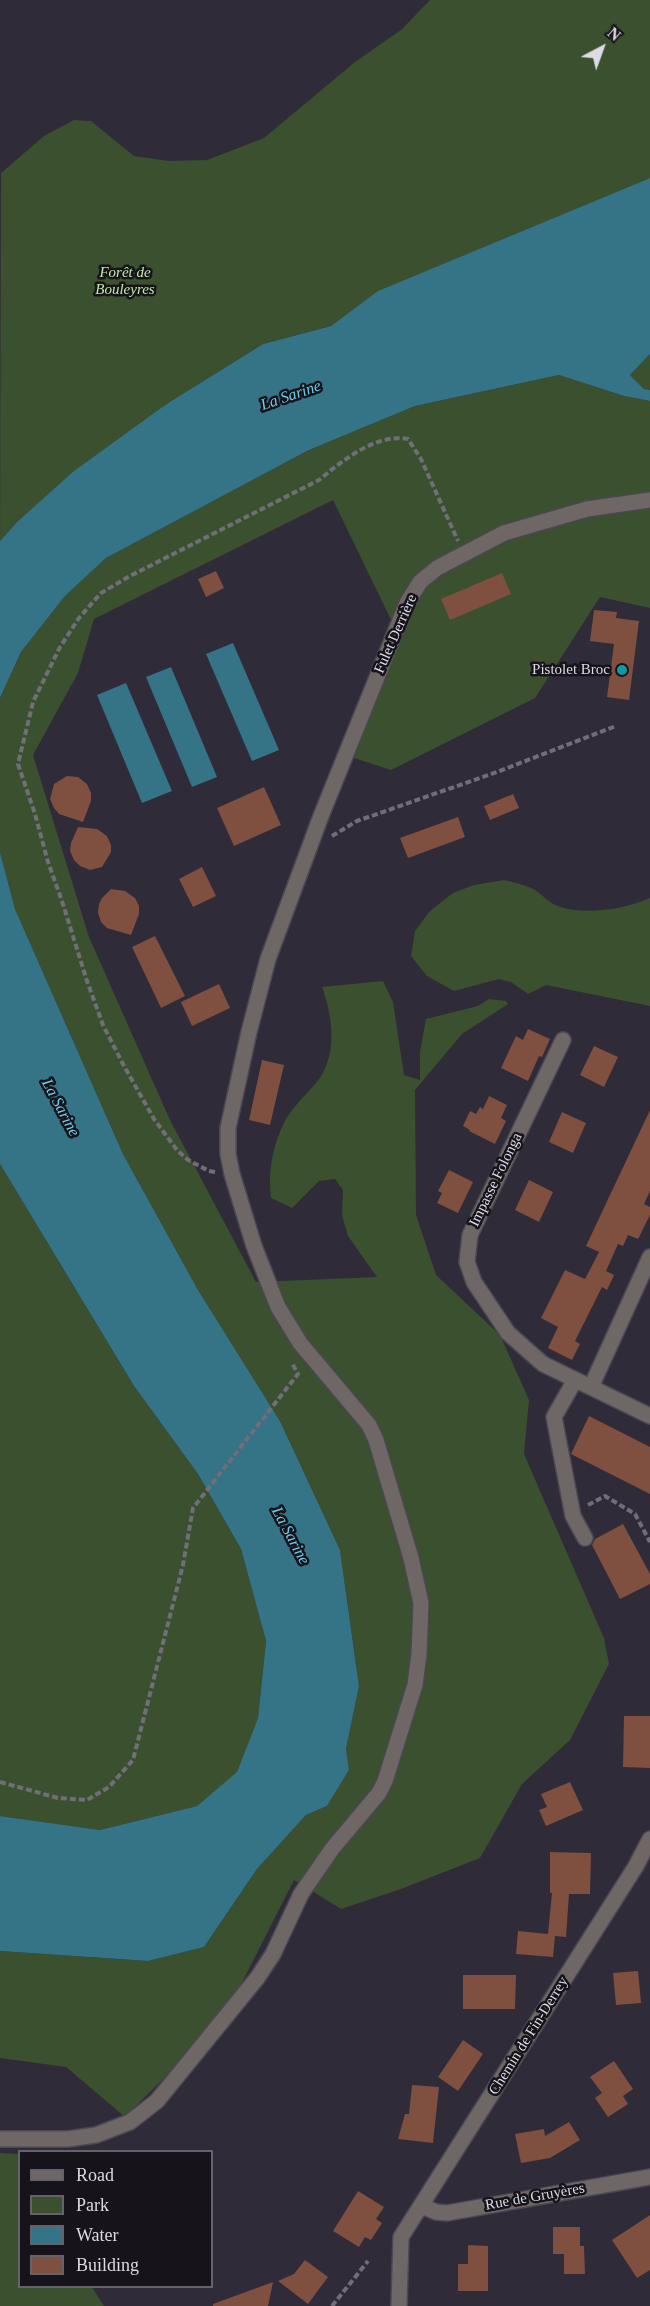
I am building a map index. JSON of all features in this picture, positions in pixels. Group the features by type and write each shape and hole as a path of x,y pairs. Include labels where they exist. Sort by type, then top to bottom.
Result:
{"street":[{"name":"Fulet Derrière","path":"0,2139 68,2139 115,2129 144,2113 168,2089 262,1972 306,1887 332,1849 379,1793 389,1769 415,1685 422,1626 419,1584 376,1440 359,1411 300,1342 278,1307 254,1246 231,1174 228,1128 268,959 306,853 407,603 427,575 464,552 504,533 532,523 587,509 650,500"},
{"name":"Impasse Folonga","path":"563,1040 470,1235 467,1262 474,1282 508,1333 543,1364 650,1416"},
{"path":"591,1387 650,1257"},
{"path":"576,1380 554,1417 573,1514 585,1538"},
{"name":"Chemin de Fin-Derrey","path":"399,2306 401,2237 643,1865 650,1839"},
{"name":"Rue de Gruyères","path":"422,2206 436,2212 447,2213 650,2177"}],"path":[{"path":"231,1174 208,1171 188,1160 177,1150 154,1119 103,1024 48,862 18,764 33,702 60,647 79,618 101,593 319,480 341,462 376,443 396,437 408,439 421,459 464,552"},
{"path":"306,853 357,821 497,772 616,726"},
{"path":"0,1782 58,1798 87,1800 110,1787 133,1760 183,1565 193,1508 282,1395"},
{"path":"573,1514 605,1496 635,1514 650,1542"},
{"path":"332,2306 368,2261"}],"green space":[{"name":"Forêt de Bouleyres","path":"430,0 650,0 650,178 379,291 331,326 263,344 168,403 17,522 0,541 1,173 44,136 74,120 91,121 134,156 169,161 207,160 264,138 355,62 401,30"},
{"path":"650,354 650,390 644,389 630,375"},
{"path":"559,375 624,396 650,401 650,608 600,597 535,698 391,770 345,755 394,626 333,500 94,619 78,673 33,755 89,937 170,1120 256,1282 377,1277 348,1236 342,1215 343,1190 335,1179 319,1181 292,1208 271,1198 272,1162 282,1127 293,1109 323,1073 328,1061 331,1024 322,987 383,981 393,1002 404,1075 420,1080 420,1052 426,1019 478,1006 489,999 506,1001 508,1004 462,1034 415,1090 416,1215 436,1275 500,1335 529,1400 524,1454 604,1638 609,1664 570,1740 522,1784 480,1858 401,1889 341,1909 294,1880 224,2018 125,2117 66,2067 0,2058 0,1951 148,1961 204,1947 257,1869 306,1815 327,1806 349,1770 346,1749 359,1686 340,1550 280,1421 198,1290 123,1154 15,909 0,852 0,698 21,652 65,596 106,558 309,450 415,406"},
{"path":"504,880 531,888 558,906 580,911 617,908 650,898 650,1006 546,985 528,994 511,982 499,979 454,991 427,976 411,956 415,931 430,911 453,893 474,885"},
{"path":"0,1164 134,1386 198,1474 241,1549 266,1641 258,1718 237,1773 197,1806 100,1830 0,1816"},
{"path":"0,2153 18,2154 18,2288 93,2288 104,2306 0,2306"}],"water":[{"name":"La Sarine","path":"650,178 650,354 630,375 644,389 650,390 650,401 624,396 559,375 415,406 309,450 106,558 65,596 21,652 0,698 0,541 17,522 74,471 168,403 263,344 331,326 378,291"},
{"path":"233,643 279,750 252,761 206,654"},
{"path":"171,667 217,777 192,787 146,677"},
{"path":"126,683 172,791 142,803 97,695"},
{"name":"La Sarine","path":"0,852 15,909 123,1154 198,1290 280,1421 340,1550 359,1686 346,1749 349,1770 327,1806 306,1815 257,1869 204,1947 148,1961 0,1951 0,1816 100,1830 197,1806 237,1772 258,1718 266,1641 241,1549 198,1474 134,1386 0,1164"}],"building":[{"path":"216,571 224,588 206,597 198,579"},
{"path":"502,573 511,594 450,620 441,599"},
{"name":"Pistolet Broc","path":"594,610 617,612 616,618 639,621 629,700 607,697 614,644 590,641"},
{"path":"67,776 78,777 87,784 91,793 91,801 83,822 59,814 50,799 54,784"},
{"path":"264,787 281,825 234,846 217,808"},
{"path":"513,794 519,808 490,820 484,806"},
{"path":"458,817 465,837 408,858 400,838"},
{"path":"78,827 97,829 107,836 111,852 102,867 90,870 80,866 74,860 70,851"},
{"path":"202,867 216,896 193,907 179,879"},
{"path":"111,889 125,891 135,898 139,906 139,914 131,935 107,928 101,922 98,913 99,904"},
{"path":"155,936 185,996 161,1008 132,947"},
{"path":"219,984 230,1008 192,1026 181,1002"},
{"path":"528,1029 550,1039 542,1057 539,1056 528,1081 501,1068 516,1036 523,1040"},
{"path":"594,1046 618,1057 604,1087 580,1075"},
{"path":"262,1060 284,1065 270,1125 249,1120"},
{"path":"489,1096 507,1105 501,1118 506,1121 495,1144 463,1126 470,1111 476,1114 480,1107 483,1109"},
{"path":"650,1110 650,1191 644,1204 650,1207 650,1215 638,1239 628,1235 623,1246 618,1244 606,1271 614,1275 607,1290 602,1287 575,1341 580,1344 572,1360 548,1348 558,1327 541,1318 565,1270 585,1279 599,1252 586,1246"},
{"path":"562,1112 586,1123 573,1153 549,1142"},
{"path":"449,1170 473,1182 458,1213 437,1203 442,1193 438,1191"},
{"path":"529,1180 553,1192 539,1222 515,1210"},
{"path":"589,1416 650,1447 650,1494 571,1454"},
{"path":"623,1524 650,1574 650,1584 620,1599 592,1545 595,1539"},
{"path":"624,1716 650,1716 650,1768 623,1767"},
{"path":"570,1782 583,1810 546,1826 539,1810 547,1807 541,1794"},
{"path":"550,1852 591,1853 590,1894 569,1894 566,1937 555,1936 553,1957 516,1954 518,1931 548,1934 552,1893 550,1893"},
{"path":"638,1971 641,2003 616,2005 613,1973"},
{"path":"463,1975 516,1975 515,2009 463,2009"},
{"path":"463,2040 483,2054 458,2091 438,2077"},
{"path":"614,2061 633,2089 623,2096 628,2104 608,2117 595,2098 602,2093 590,2077"},
{"path":"412,2085 439,2087 433,2143 398,2139 405,2114 409,2114"},
{"path":"569,2122 580,2140 550,2158 521,2163 515,2134 544,2129 545,2136"},
{"path":"358,2191 384,2207 376,2219 382,2223 371,2240 365,2237 359,2247 333,2231"},
{"path":"650,2215 650,2270 637,2278 612,2240"},
{"path":"553,2227 580,2227 580,2246 584,2246 585,2274 564,2274 564,2254 553,2254"},
{"path":"468,2245 488,2246 488,2291 458,2291 458,2264 468,2264"},
{"path":"305,2260 328,2277 308,2304 278,2281 294,2274"},
{"path":"273,2282 268,2306 213,2306 213,2304"}],"place":[{"name":"Pistolet Broc","path":"622,670"}]}
